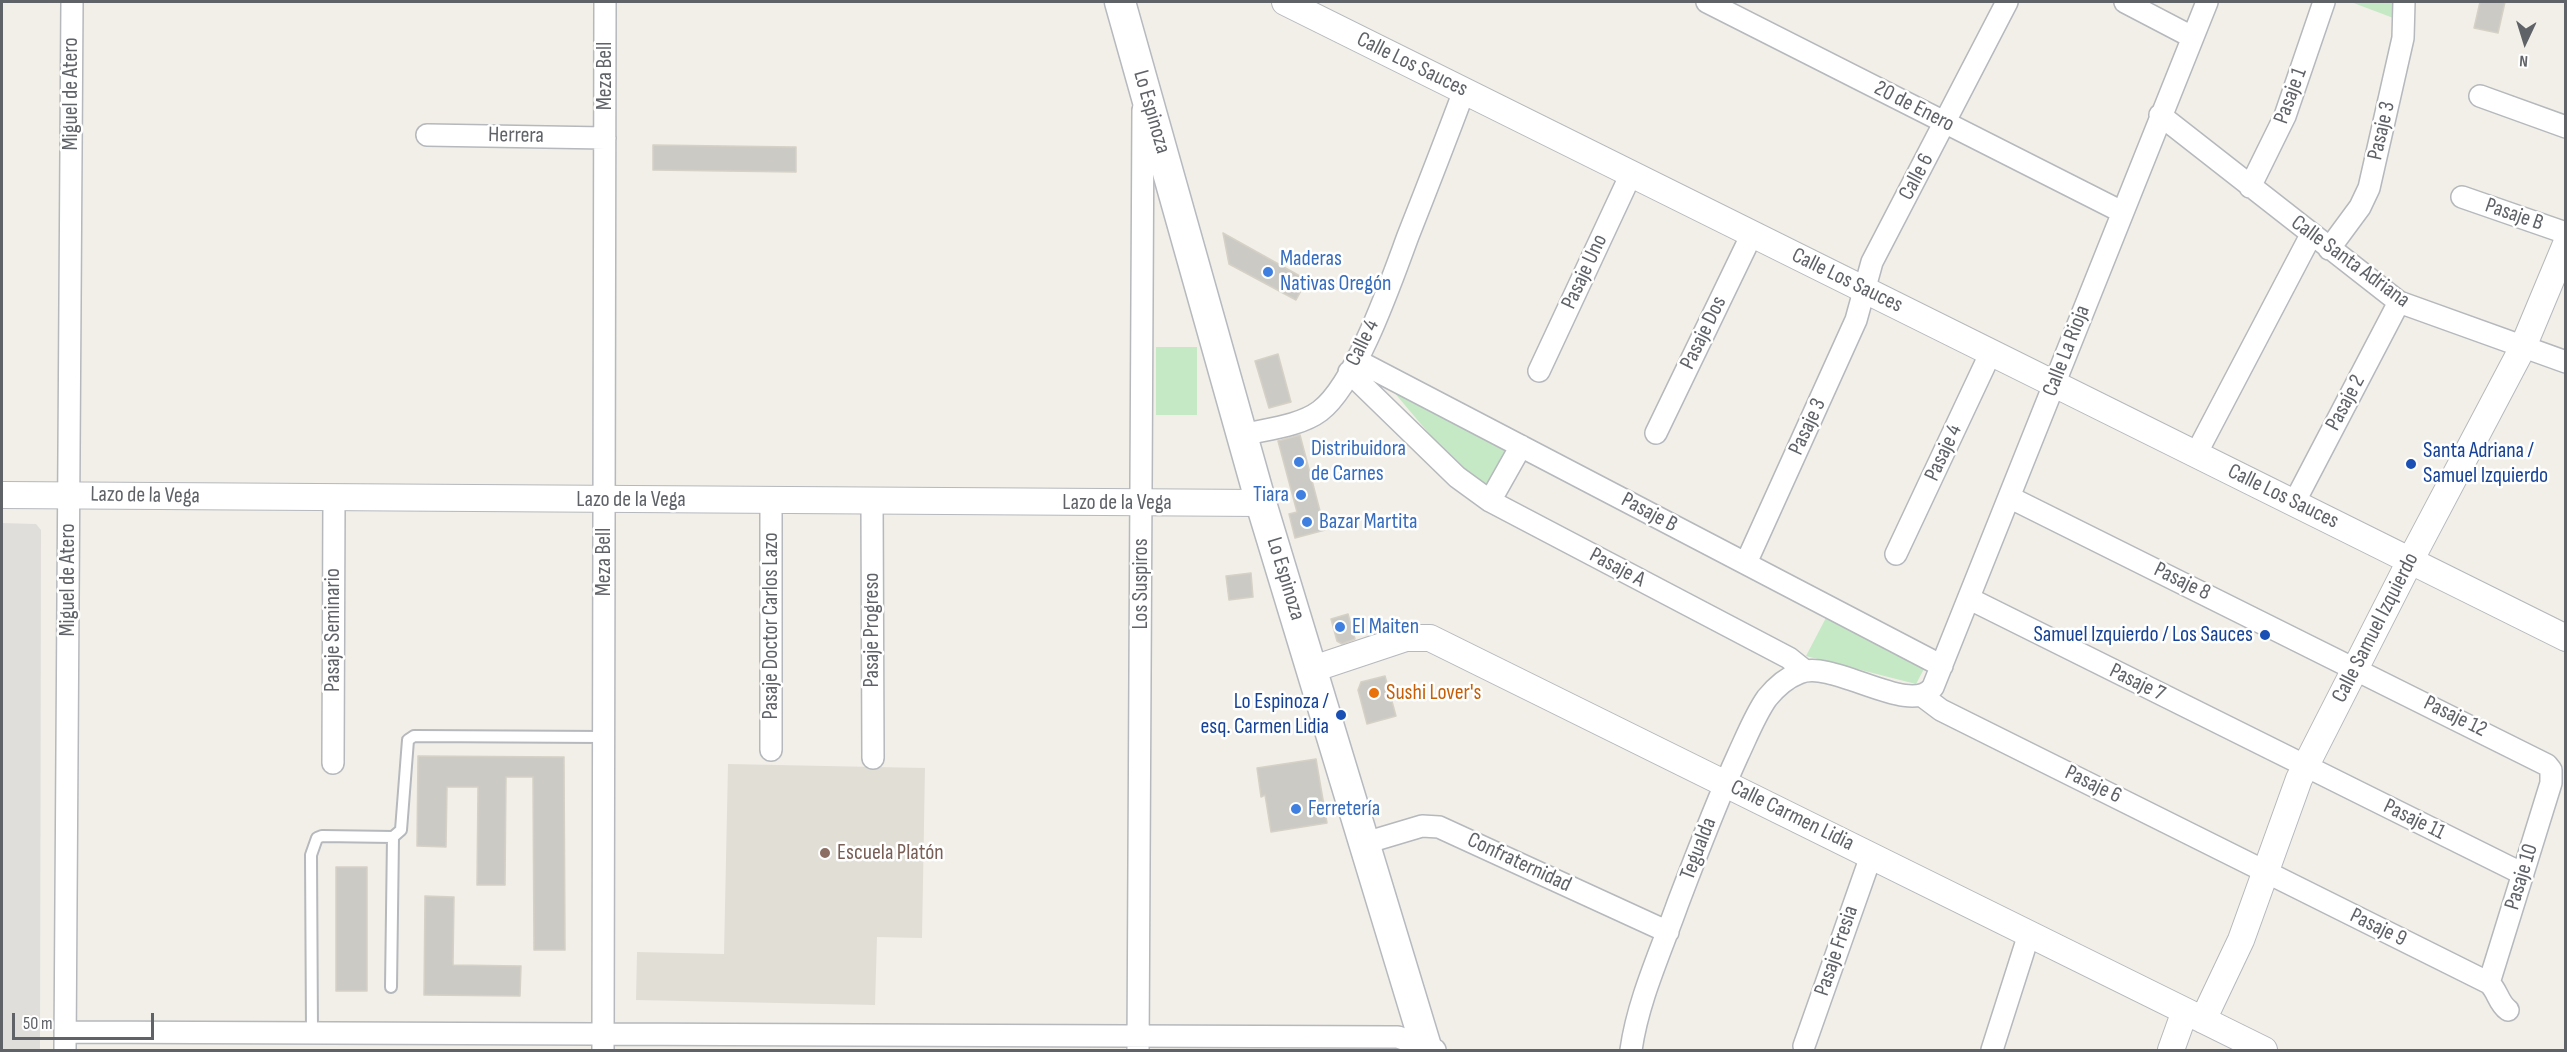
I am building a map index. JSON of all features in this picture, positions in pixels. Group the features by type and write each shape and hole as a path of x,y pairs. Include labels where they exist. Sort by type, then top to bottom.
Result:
{"main road":[{"name":"Lo Espinoza","path":"1120,2 1261,503 1429,1049"}],"street":[{"name":"Miguel de Atero","path":"65,1041 72,2"},
{"name":"Meza Bell","path":"603,1042 605,2"},
{"name":"Calle Los Sauces","path":"1285,2 2565,638"},
{"name":"20 de Enero","path":"1707,2 2122,212"},
{"name":"Calle 6","path":"1865,290 1872,262 2007,2"},
{"path":"2125,2 2192,37"},
{"name":"Calle La Rioja","path":"1921,695 1929,692 1970,599 2160,115 2207,2"},
{"name":"Pasaje 1","path":"2250,187 2285,116 2324,2"},
{"name":"Pasaje 3","path":"2329,249 2360,207 2369,188 2403,38 2404,2"},
{"name":"Los Suspiros","path":"1138,1043 1143,82"},
{"name":"Calle 4","path":"1242,435 1297,422 1319,412 1329,403 1352,366 1389,288 1464,91"},
{"path":"2480,96 2565,127"},
{"name":"Calle Santa Adriana","path":"2160,115 2311,236 2398,302 2565,362"},
{"name":"Herrera","path":"427,135 605,138"},
{"name":"Pasaje Uno","path":"1539,371 1631,174"},
{"name":"Pasaje B","path":"2462,197 2565,233"},
{"name":"Pasaje Dos","path":"1656,433 1752,234"},
{"path":"2196,454 2311,236"},
{"name":"Calle Samuel Izquierdo","path":"2171,1050 2231,964 2289,803 2305,766 2523,347 2565,244"},
{"name":"Pasaje 3","path":"1746,563 1856,320 1865,290"},
{"name":"Pasaje 2","path":"2294,503 2398,302"},
{"name":"Pasaje 4","path":"1896,554 1991,352"},
{"name":"Pasaje B","path":"1352,366 1521,446 1942,666"},
{"name":"Pasaje A","path":"1352,366 1457,477 1490,501 1790,658 1804,670 1821,671 1906,696 1921,695"},
{"path":"1490,501 1521,446"},
{"name":"Lazo de la Vega","path":"2,495 1261,503"},
{"name":"Pasaje 8","path":"2009,497 2355,668"},
{"name":"Pasaje Seminario","path":"333,763 334,498"},
{"name":"Pasaje Doctor Carlos Lazo","path":"771,501 771,750"},
{"name":"Pasaje Progreso","path":"872,502 873,758"},
{"name":"Pasaje 7","path":"1970,599 2305,766"},
{"name":"Calle Carmen Lidia","path":"1313,669 1406,638 1430,638 2264,1050"},
{"name":"Pasaje 12","path":"2355,668 2542,760 2551,770"},
{"name":"Tegualda","path":"1631,1050 1640,1011 1725,783 1767,699 1785,680 1804,670"},
{"name":"Pasaje 6","path":"1921,695 1941,710 2266,872"},
{"name":"Pasaje 11","path":"2305,766 2523,874"},
{"name":"Pasaje 10","path":"2489,983 2551,783 2551,770"},
{"name":"Confraternidad","path":"1365,843 1422,826 1439,827 1668,932"},
{"name":"Pasaje Fresia","path":"1804,1046 1871,855"},
{"name":"Pasaje 9","path":"2266,872 2489,983"},
{"path":"1992,1050 2029,934"},
{"path":"2489,983 2495,989 2500,1003 2508,1010"},
{"path":"65,1041 278,1042 312,1033 603,1042 1138,1043 1398,1037 1429,1049"}],"lane":[{"path":"312,1033 311,855 313,844 317,837 322,836 393,837 402,830 408,741 414,736 603,737"},
{"path":"391,987 393,837"}],"shaded area":[{"path":"2,523 36,524 41,530 40,1050 2,1050"},
{"name":"Escuela Platón","path":"728,764 925,768 922,938 877,937 875,1005 636,1000 637,952 724,954"}],"green space":[{"path":"2351,2 2394,2 2396,19"},
{"path":"1156,347 1197,347 1197,415 1156,415"},
{"path":"1382,378 1512,447 1488,489 1464,475"},
{"path":"1828,614 1926,665 1916,684 1806,656"}],"building":[{"path":"2480,2 2505,2 2498,33 2474,28"},
{"path":"653,145 796,147 796,172 653,170"},
{"name":"Maderas Nativas Oregón","path":"1223,233 1307,280 1296,300 1229,264"},
{"path":"1278,354 1291,402 1269,408 1255,361"},
{"path":"1300,435 1325,530 1295,538 1289,514 1297,512 1278,441"},
{"path":"1251,573 1253,597 1229,600 1226,576"},
{"path":"1348,614 1355,639 1342,644 1337,641 1331,619"},
{"path":"1385,676 1396,716 1367,724 1358,690 1361,682"},
{"path":"418,756 564,757 565,950 534,950 533,777 506,777 505,885 477,885 478,787 447,787 446,847 417,846"},
{"path":"1316,759 1327,823 1271,832 1265,795 1261,797 1257,768"},
{"path":"336,867 367,867 367,991 336,991"},
{"path":"425,896 454,897 453,965 521,966 520,996 424,995"}],"place":[{"name":"Maderas Nativas Oregón","path":"1268,272"},
{"name":"Distribuidora de Carnes","path":"1299,462"},
{"name":"Santa Adriana / Samuel Izquierdo","path":"2411,464"},
{"name":"Tiara","path":"1301,495"},
{"name":"Bazar Martita","path":"1307,522"},
{"name":"El Maiten","path":"1340,627"},
{"name":"Samuel Izquierdo / Los Sauces","path":"2265,635"},
{"name":"Sushi Lover's","path":"1374,693"},
{"name":"Lo Espinoza / esq. Carmen Lidia","path":"1341,715"},
{"name":"Ferretería","path":"1296,809"},
{"name":"Escuela Platón","path":"825,853"}]}
